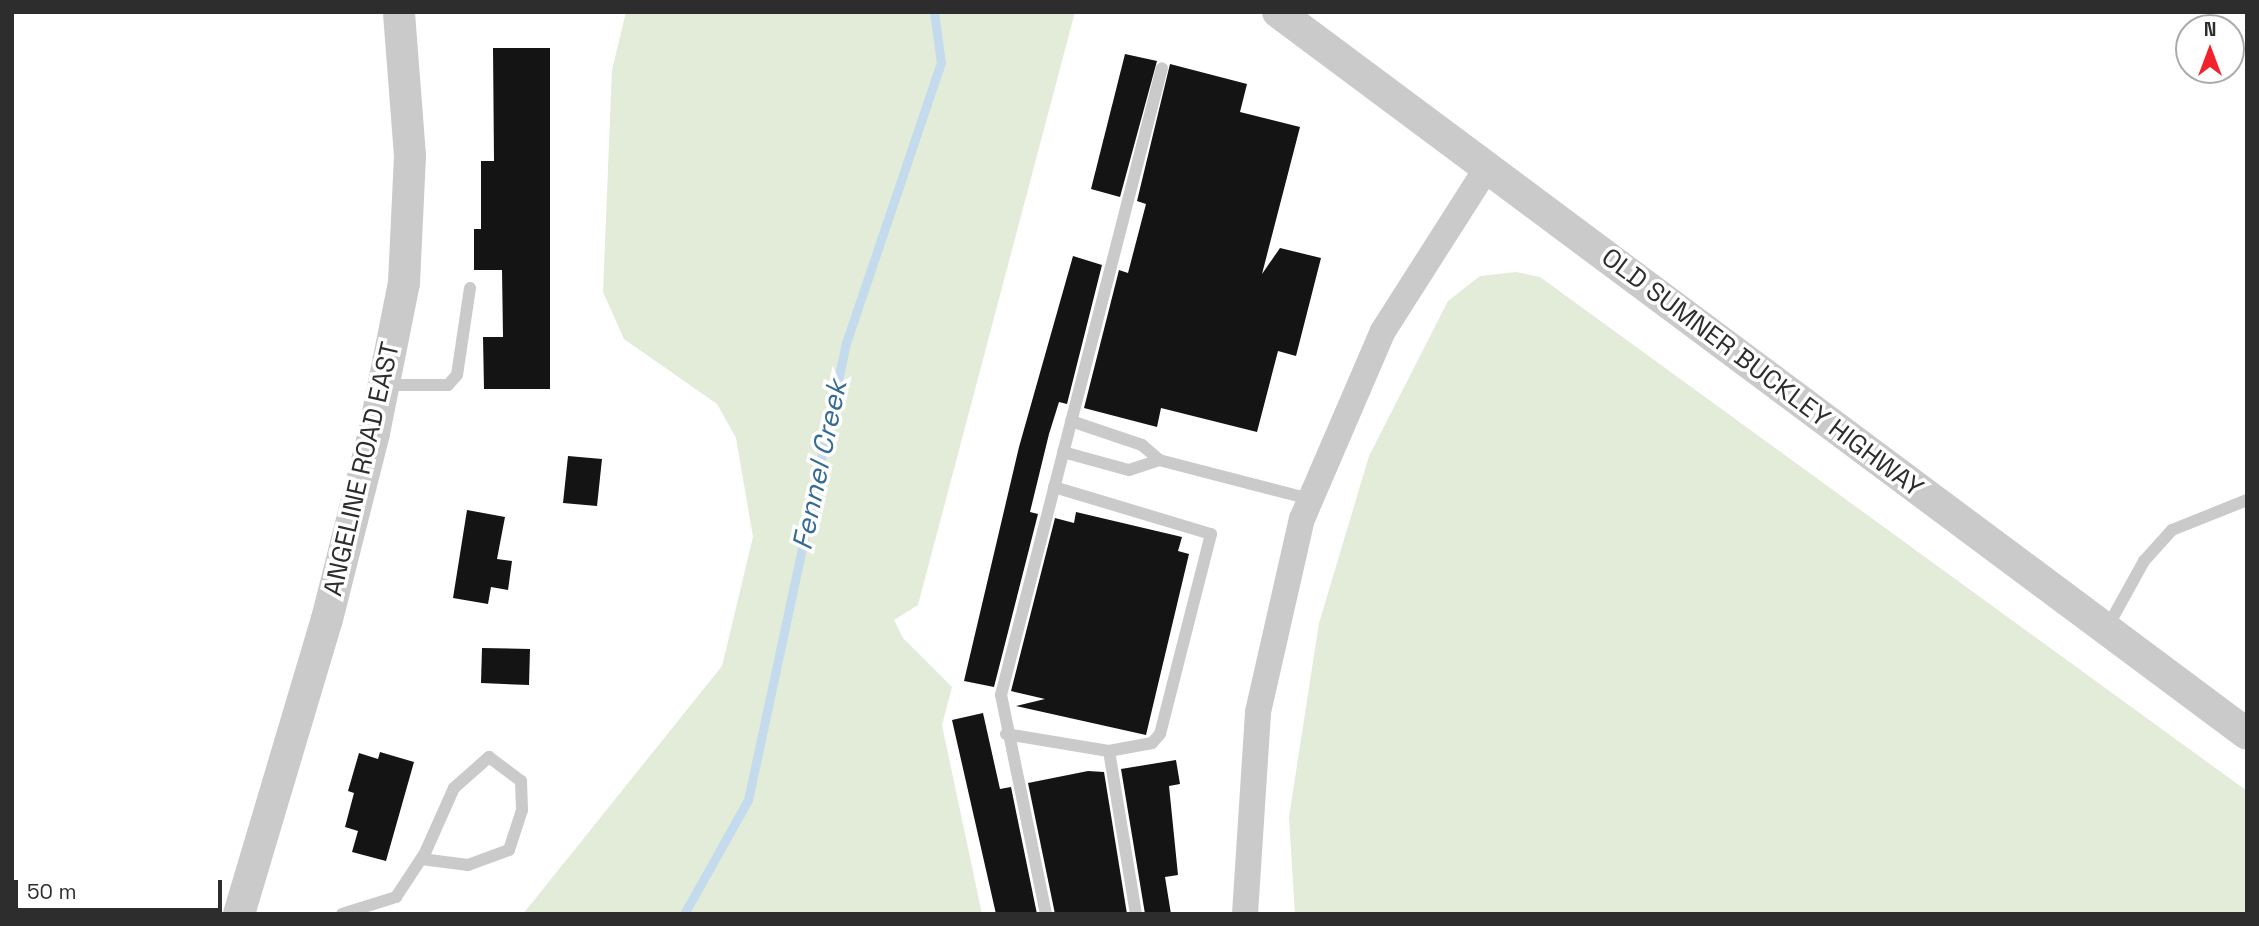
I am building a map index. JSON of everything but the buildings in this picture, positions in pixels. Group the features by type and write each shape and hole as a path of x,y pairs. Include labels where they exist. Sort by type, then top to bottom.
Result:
{"street":[{"name":"ANGELINE ROAD EAST","path":"239,914 327,619 383,385 404,283 409,169 399,12"},
{"name":"OLD SUMNER BUCKLEY HIGHWAY","path":"1278,12 2247,734"},
{"path":"1245,914 1258,712 1302,519 1382,331 1487,169"}],"lane":[{"path":"1046,914 1006,734 1000,695 1162,68"},
{"path":"383,385 448,385 457,375 470,288"},
{"path":"1071,421 1142,445 1159,460 1310,499"},
{"path":"1063,452 1129,470 1159,460"},
{"path":"1006,734 1109,751 1152,743 1160,734 1211,534 1054,487"},
{"path":"2106,629 2144,561 2172,530 2247,500"},
{"path":"1109,751 1136,914"},
{"path":"342,914 396,897 421,859 454,788 489,757 521,781 522,810 509,850 468,865 421,859"}],"green space":[{"path":"626,12 1075,12 918,605 894,620 903,638 952,687 942,725 982,914 523,914 722,666 753,537 736,438 717,404 624,339 603,292 612,70"},
{"path":"1516,272 1540,277 2247,791 2247,914 1295,914 1289,817 1319,623 1369,456 1448,301 1480,276"}],"waterway":[{"name":"Fennel Creek","path":"684,914 748,800 845,346 941,63 934,12"}]}
